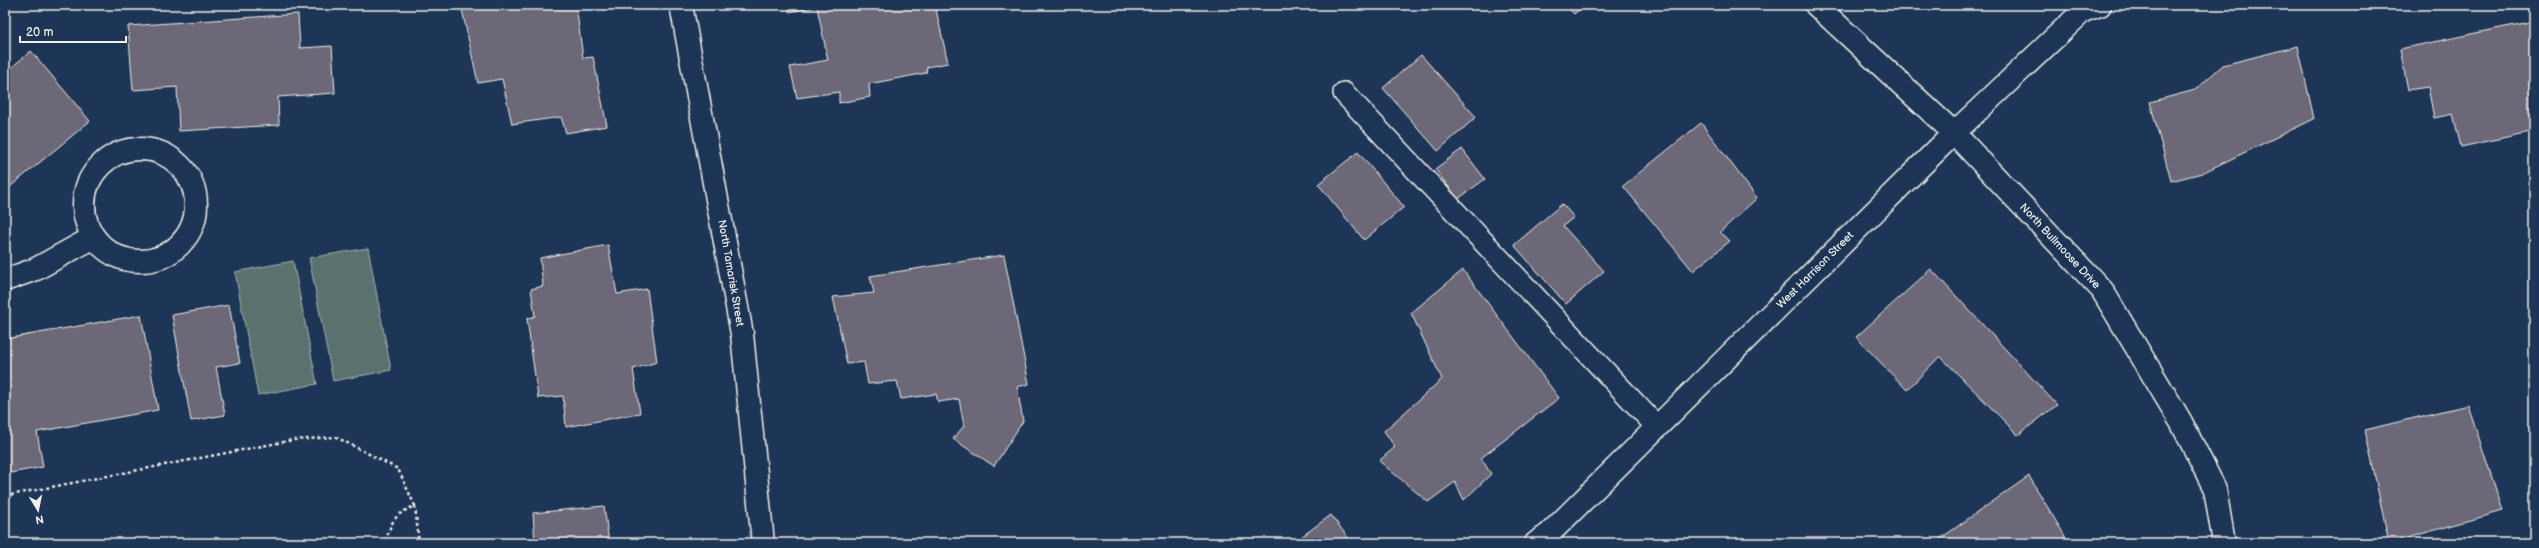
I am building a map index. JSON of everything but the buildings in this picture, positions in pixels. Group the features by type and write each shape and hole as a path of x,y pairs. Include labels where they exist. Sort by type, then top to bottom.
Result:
{"street":[{"name":"North Tamarisk Street","path":"681,5 742,334 763,543"},
{"name":"North Bullmoose Drive","path":"1816,5 1954,133 2102,290 2181,422 2215,489 2224,543"},
{"name":"West Harrison Street","path":"1536,543 1549,534 1954,133 2083,11 2100,5"},
{"path":"140,148 158,151 174,160 187,173 194,189 196,207 192,225 183,241 170,253 152,260 134,261 117,257 100,246 94,237 89,230 83,212 84,193 91,175 104,161 121,151 140,148"},
{"path":"5,280 36,269 94,237"}],"lane":[{"path":"1344,93 1657,427"}],"path":[{"path":"5,496 293,440 336,437 398,469 415,506 419,543"},
{"path":"385,543 389,529 398,513 415,506"}],"green space":[{"path":"368,248 391,370 333,381 309,258"},
{"path":"293,261 317,384 258,395 235,272"}]}
